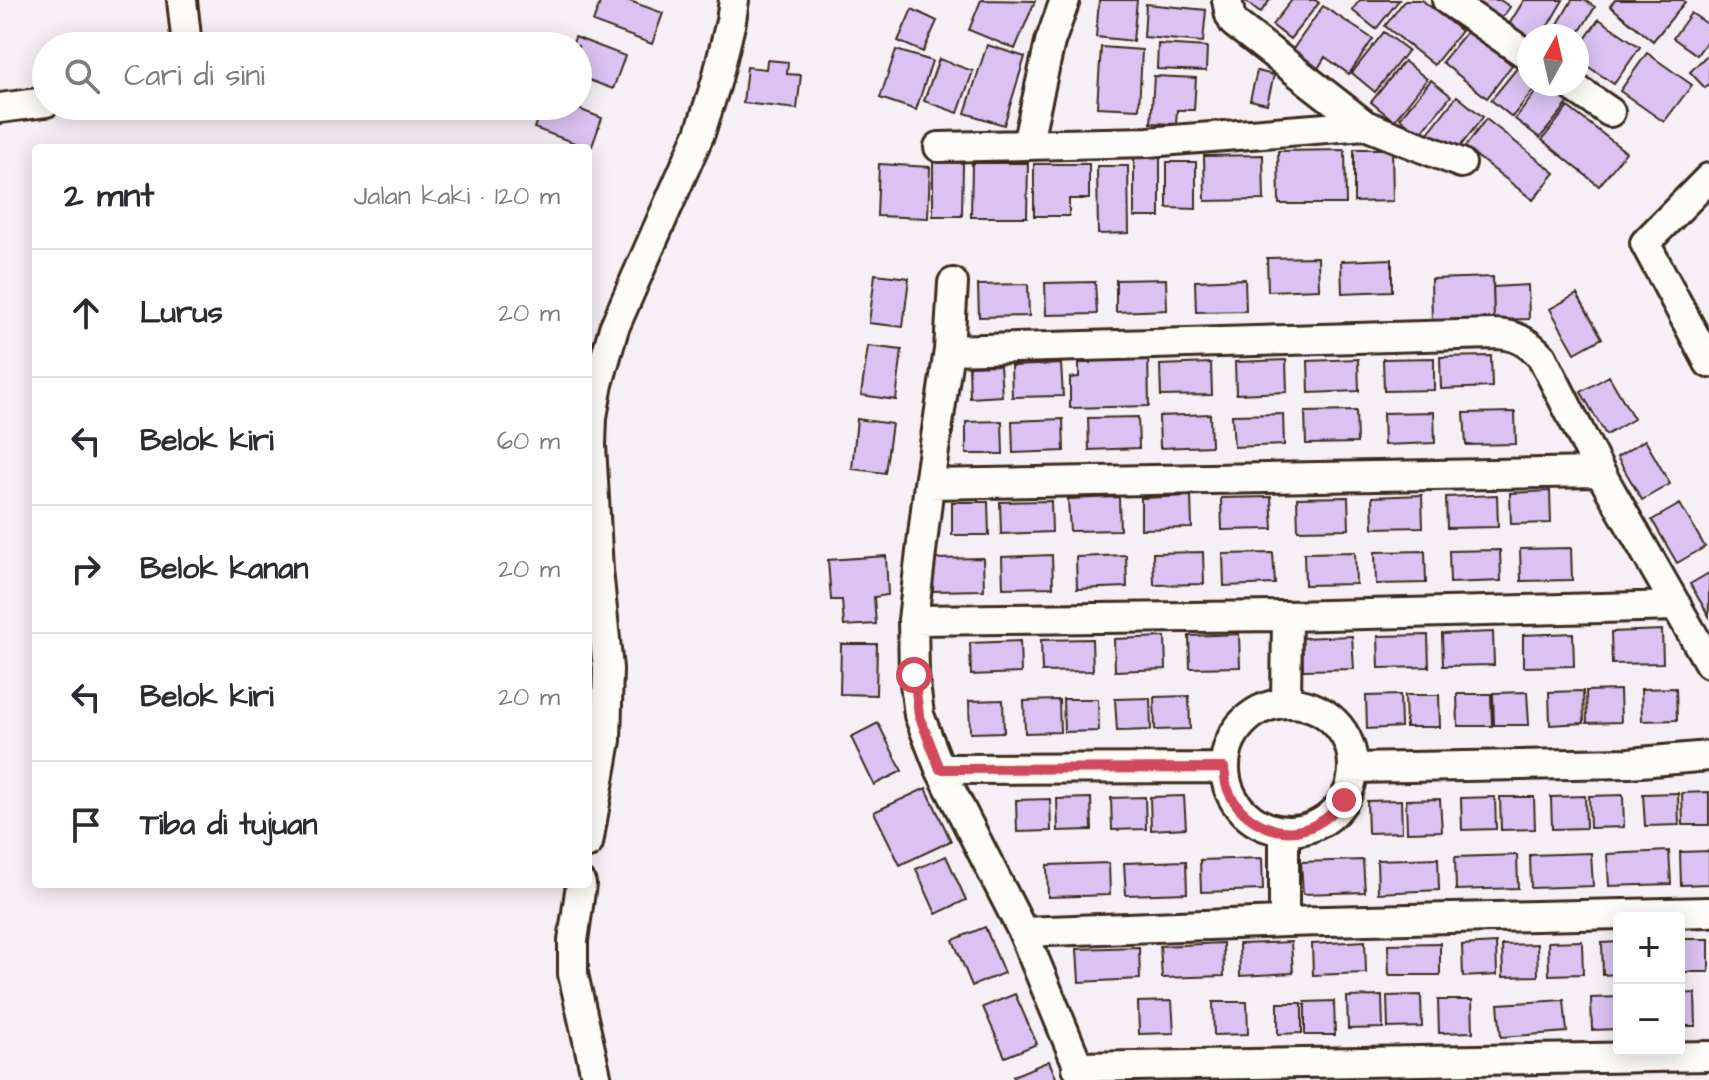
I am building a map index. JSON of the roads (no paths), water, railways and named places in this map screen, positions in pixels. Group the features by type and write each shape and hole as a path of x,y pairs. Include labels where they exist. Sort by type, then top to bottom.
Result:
{"street":[{"path":"182,0 185,32"},
{"path":"592,417 614,328 700,133 716,83 734,0"},
{"path":"1027,145 1050,42 1065,0"},
{"path":"1227,0 1234,23 1365,125 1461,163"},
{"path":"1447,0 1517,48"},
{"path":"1587,96 1610,112"},
{"path":"0,108 32,104"},
{"path":"939,147 1148,142 1365,125"},
{"path":"1709,178 1645,243 1709,363"},
{"path":"953,283 949,350 913,620 914,675 919,715 940,769 1023,932 1081,1073 1709,1056"},
{"path":"949,350 1506,334 1519,337 1542,357 1600,472 1709,663"},
{"path":"592,463 608,669 606,740 592,820"},
{"path":"929,484 1600,472"},
{"path":"913,620 1287,616 1677,606"},
{"path":"1286,703 1287,616"},
{"path":"1286,703 1313,708 1334,722 1348,743 1353,768 1351,785 1333,814 1303,830 1284,832 1249,818 1236,805 1227,787 1224,768 1228,743 1242,722 1263,707 1286,703"},
{"path":"1353,768 1629,763 1709,756"},
{"path":"940,769 1224,768"},
{"path":"1284,832 1284,922"},
{"path":"580,888 573,941 573,974 597,1080"},
{"path":"1023,932 1709,912"}]}
